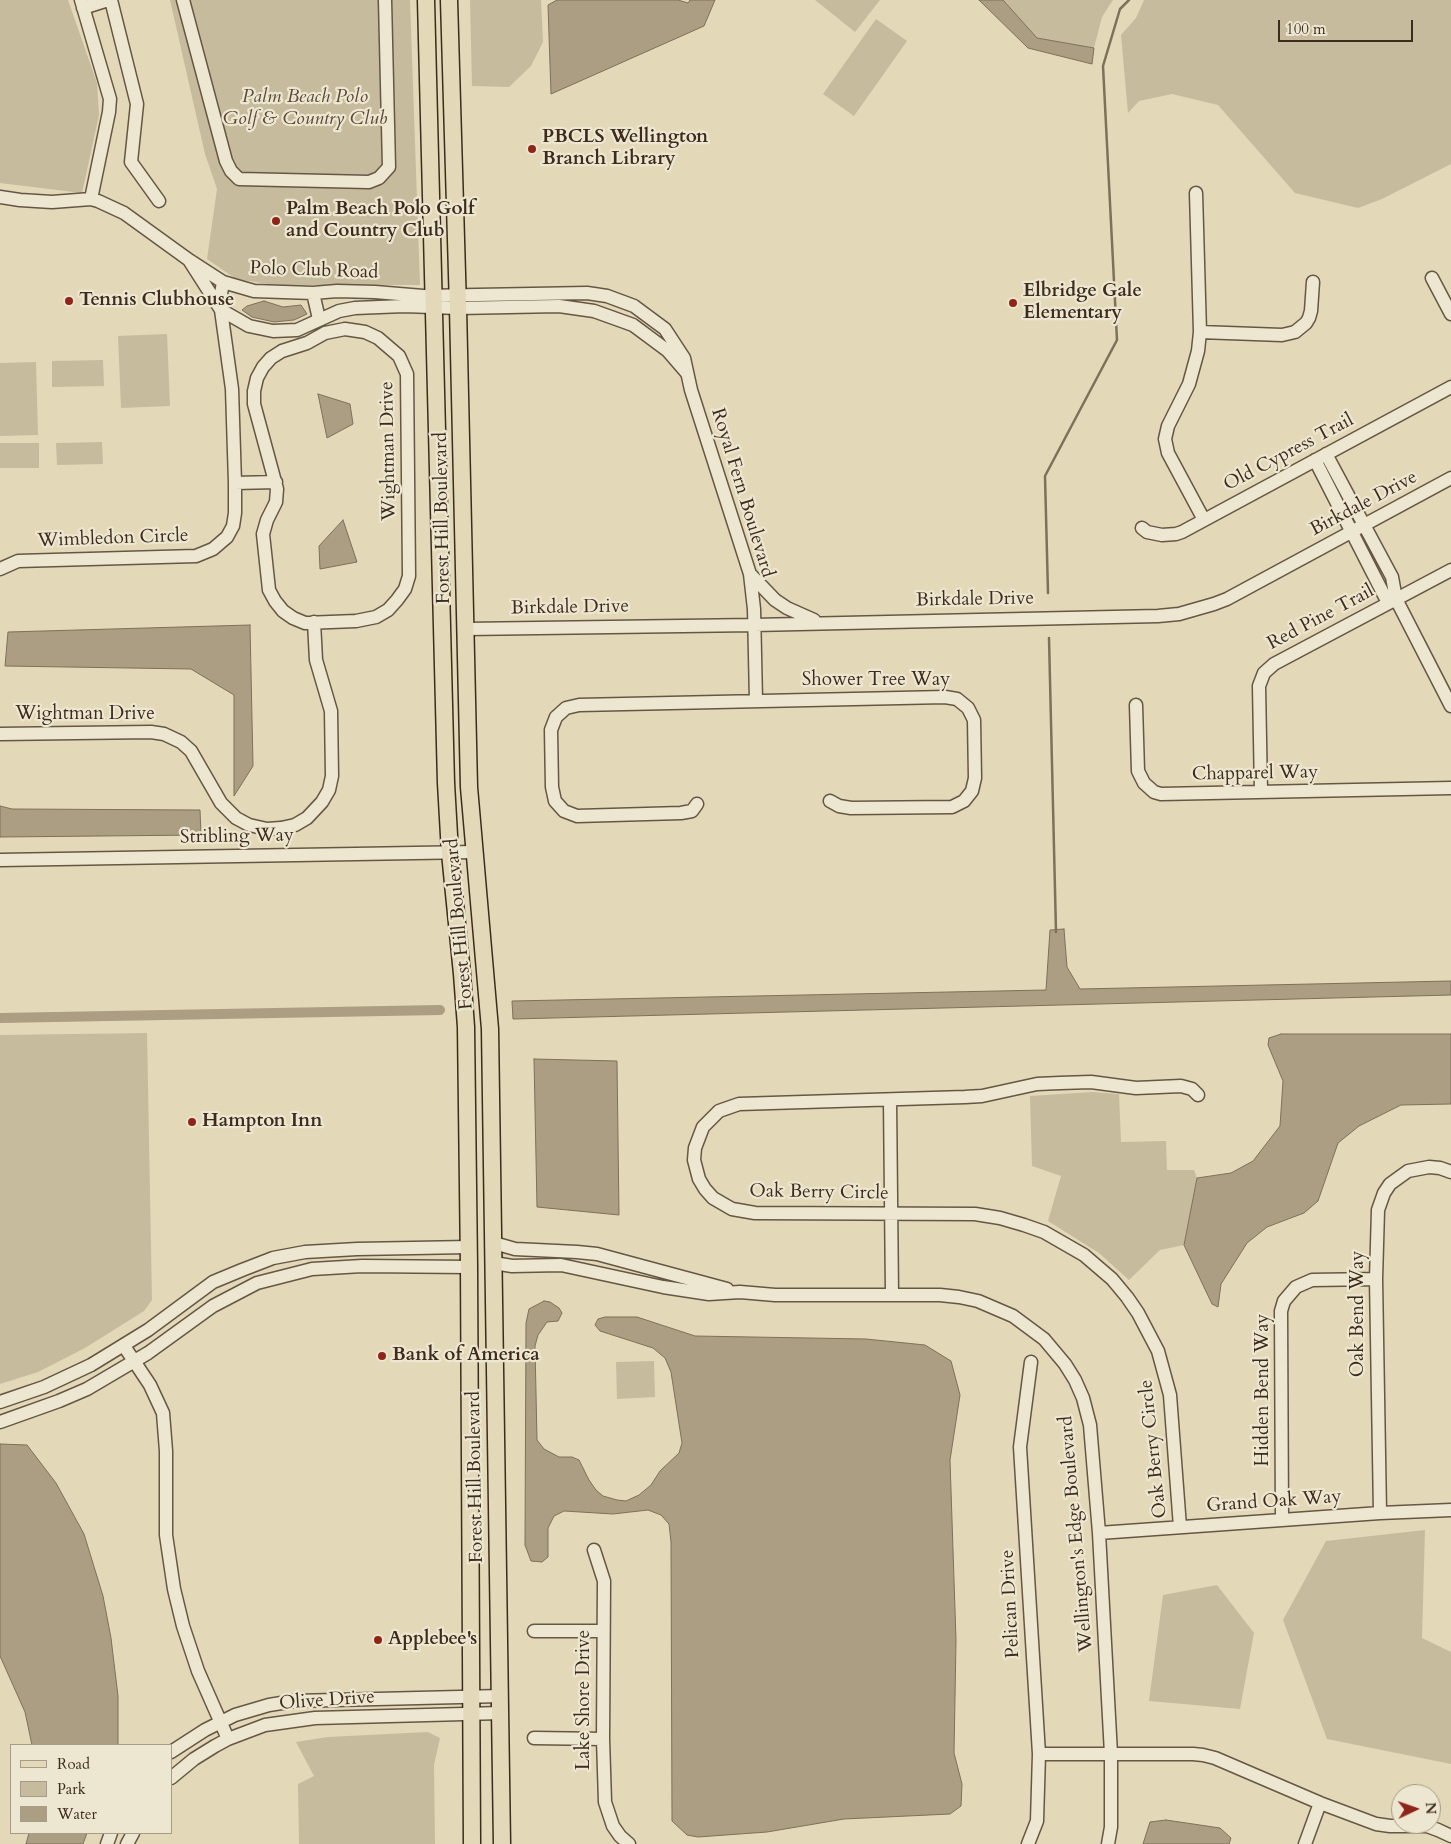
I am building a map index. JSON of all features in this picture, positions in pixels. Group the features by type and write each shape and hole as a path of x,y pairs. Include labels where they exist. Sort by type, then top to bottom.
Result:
{"main road":[{"name":"Forest Hill Boulevard","path":"426,0 466,629 469,787 490,1029 502,1844"},
{"name":"Forest Hill Boulevard","path":"449,0 441,593 446,783 450,853 466,1028 472,1844"},
{"path":"441,593 456,620 466,629"},
{"path":"468,1193 479,1239 494,1262"},
{"path":"469,1247 482,1269 494,1307"}],"street":[{"path":"0,197 52,202 91,200 110,99 82,4 110,0 137,104 131,162 159,201"},
{"path":"183,0 226,161 231,171 239,179 369,182 379,178 389,167 385,0"},
{"path":"1196,192 1200,332 1198,351 1189,384 1168,426 1165,439 1168,453 1204,520"},
{"name":"Polo Club Road","path":"91,200 124,213 223,282 254,291 313,293 337,291 445,301"},
{"name":"Polo Club Road","path":"189,260 221,310 249,326 273,331 297,330 339,311 355,308 445,301"},
{"path":"1432,278 1451,314"},
{"name":"Wimbledon Circle","path":"0,569 18,561 202,554 218,546 230,531 235,514 235,483 232,389 221,310 223,282"},
{"path":"1200,332 1282,334 1295,332 1309,318 1312,282"},
{"path":"337,291 339,311"},
{"name":"Royal Fern Boulevard","path":"445,301 570,292 607,296 634,306 665,329 684,358 687,373 750,574 754,625"},
{"path":"313,293 319,319"},
{"name":"Royal Fern Boulevard","path":"445,301 559,306 594,311 632,325 668,351 687,373"},
{"name":"Wightman Drive","path":"345,329 359,330 372,335 394,351 403,361 407,374 409,576 405,589 397,600 382,614 363,620 299,621 283,611 274,601 269,590 263,534 267,520 276,502 276,482 254,397 257,378 271,358 282,351 307,343 325,333 345,329"},
{"name":"Old Cypress Trail","path":"1142,528 1153,534 1169,535 1182,532 1451,387"},
{"path":"1320,457 1364,525 1392,577 1396,599 1451,706"},
{"path":"1320,457 1352,531 1385,597 1396,599"},
{"name":"Birkdale Drive","path":"466,629 754,625 1179,614 1227,599 1451,478"},
{"path":"235,483 276,482"},
{"name":"Red Pine Trail","path":"1261,792 1259,686 1264,673 1274,664 1451,570"},
{"path":"750,574 775,600 787,608 818,622"},
{"name":"Wightman Drive","path":"0,734 151,732 164,734 176,738 191,751 221,803 236,818 249,825 267,829 295,824 313,813 322,802 329,790 332,776 331,711 316,660 314,622"},
{"path":"754,625 756,701"},
{"name":"Shower Tree Way","path":"697,804 692,811 681,813 577,816 564,811 555,801 552,788 551,730 556,717 566,708 579,705 945,696 957,699 968,708 974,720 975,778 972,791 964,801 952,807 851,808 839,806 830,801"},
{"name":"Chapparel Way","path":"1136,704 1138,771 1144,783 1154,792 1167,794 1451,788"},
{"name":"Stribling Way","path":"0,860 474,852"},
{"name":"Oak Berry Circle","path":"1180,1527 1173,1414 1165,1373 1158,1350 1138,1312 1112,1279 1095,1263 1067,1244 1024,1225 976,1214 755,1214 732,1209 713,1198 704,1189 694,1160 695,1148 703,1127 714,1115 728,1107 739,1104 982,1096 1037,1084 1068,1082 1091,1082 1136,1088 1181,1086 1192,1089 1198,1095"},
{"path":"890,1100 892,1295"},
{"name":"Oak Bend Way","path":"1380,1513 1376,1279 1378,1210 1384,1193 1398,1177 1413,1170 1429,1167 1451,1172"},
{"name":"Wellington's Edge Boulevard","path":"494,1243 515,1249 597,1254 740,1292"},
{"path":"0,1402 44,1387 91,1365 124,1346 213,1282 274,1258 305,1252 356,1249 469,1247"},
{"name":"Wellington's Edge Boulevard","path":"494,1262 512,1266 561,1266 663,1287 709,1294 740,1292 775,1295 940,1295 978,1301 1013,1316 1029,1326 1055,1350 1075,1380 1088,1413 1090,1425 1099,1533 1111,1754 1111,1827 1108,1844"},
{"path":"0,1422 26,1414 80,1392 134,1362 239,1290 257,1283 285,1274 312,1269 362,1266 469,1267"},
{"name":"Hidden Bend Way","path":"1282,1520 1281,1311 1284,1301 1296,1287 1312,1280 1376,1279"},
{"path":"196,1296 206,1311"},
{"path":"124,1346 150,1385 163,1413 166,1451 166,1535 174,1589 183,1626 198,1671 228,1739"},
{"name":"Pelican Drive","path":"1028,1844 1036,1821 1038,1754 1020,1447 1031,1362"},
{"name":"Grand Oak Way","path":"1099,1533 1380,1513 1451,1510"},
{"name":"Lake Shore Drive","path":"594,1550 604,1581 603,1739 605,1802 613,1826 629,1844"},
{"path":"534,1631 603,1631"},
{"name":"Olive Drive","path":"172,1751 221,1721 252,1710 304,1700 500,1696"},
{"name":"Olive Drive","path":"172,1777 194,1759 228,1739 265,1725 284,1721 315,1718 501,1713"},
{"path":"534,1738 603,1739"},
{"path":"1038,1754 1202,1755 1215,1758 1320,1803 1376,1824 1426,1826 1451,1836"},
{"path":"1305,1844 1320,1803"}],"green space":[{"path":"0,0 68,0 97,83 99,115 82,193 0,183"},
{"name":"Palm Beach Polo Golf & Country Club","path":"170,0 410,0 420,285 275,285 236,279 207,259 217,189 205,154"},
{"path":"470,0 541,0 543,42 531,66 509,87 472,86"},
{"path":"815,0 880,0 855,32"},
{"path":"1003,0 1113,0 1102,17 1094,48 1037,38"},
{"path":"1144,0 1451,0 1451,164 1382,199 1358,208 1295,193 1218,105 1172,94 1139,101 1128,113 1121,35 1136,18"},
{"path":"876,19 907,41 854,116 823,94"},
{"path":"167,334 170,406 121,408 118,336"},
{"path":"103,360 104,386 52,387 52,361"},
{"path":"36,362 38,435 0,436 0,363"},
{"path":"102,442 103,464 57,465 56,443"},
{"path":"0,443 39,443 39,468 0,468"},
{"path":"147,1033 152,1300 144,1311 85,1348 38,1372 0,1384 0,1035"},
{"path":"1092,1092 1119,1094 1121,1142 1166,1141 1167,1170 1194,1170 1197,1178 1184,1245 1160,1250 1129,1280 1099,1253 1048,1221 1061,1176 1032,1166 1030,1096"},
{"path":"654,1361 655,1397 617,1399 616,1362"},
{"path":"1425,1530 1422,1638 1451,1652 1451,1764 1327,1739 1283,1620 1326,1541"},
{"path":"1217,1585 1254,1633 1240,1709 1149,1701 1163,1595"},
{"path":"428,1732 440,1738 434,1765 435,1844 299,1844 298,1784 314,1776 296,1742 328,1737"}],"water":[{"path":"557,0 678,0 688,3 690,0 715,0 704,26 551,94 548,5"},
{"path":"979,0 1003,0 1037,38 1094,48 1092,64 1028,48"},
{"path":"264,301 283,307 301,305 307,314 294,320 274,322 252,317 242,310 247,306"},
{"path":"318,394 350,404 353,424 327,438"},
{"path":"343,520 357,562 320,569 319,546"},
{"path":"250,625 253,766 234,796 234,695 191,669 5,666 8,632"},
{"path":"0,806 12,809 200,810 201,835 0,837"},
{"path":"1064,929 1067,967 1080,989 1451,981 1451,995 513,1019 512,1001 1046,990 1050,930"},
{"path":"1281,1034 1451,1034 1451,1104 1401,1105 1359,1126 1338,1143 1318,1201 1304,1213 1267,1227 1247,1243 1221,1284 1218,1307 1212,1304 1184,1245 1197,1178 1231,1173 1253,1161 1280,1126 1283,1081 1268,1045 1269,1038"},
{"path":"534,1059 617,1061 619,1215 537,1207"},
{"path":"544,1301 550,1302 559,1308 562,1313 558,1321 547,1322 538,1335 535,1346 537,1440 544,1449 559,1457 572,1457 579,1460 596,1490 603,1496 617,1500 626,1501 639,1495 651,1485 660,1471 679,1453 682,1443 671,1372 665,1358 653,1348 600,1331 595,1325 598,1319 605,1317 637,1317 695,1336 866,1339 925,1345 951,1361 960,1395 950,1460 956,1640 954,1753 962,1784 961,1806 950,1814 844,1819 767,1832 698,1837 687,1835 672,1821 671,1542 669,1524 661,1515 648,1510 613,1514 564,1511 554,1516 548,1528 548,1557 542,1562 531,1561 525,1545 526,1323 529,1309"},
{"path":"0,1444 27,1445 56,1483 84,1534 103,1596 111,1638 118,1696 118,1744 32,1744 25,1712 0,1656"},
{"path":"1166,1820 1220,1828 1231,1838 1229,1844 1143,1844 1150,1822"},
{"path":"29,1834 87,1834 83,1844 26,1844"}],"waterway":[{"path":"1048,593 1045,476 1117,340 1103,66 1120,9 1129,0"},
{"path":"1049,638 1056,932"},
{"path":"0,1018 440,1010"}],"place":[{"name":"PBCLS Wellington Branch Library","path":"532,149"},
{"name":"Palm Beach Polo Golf and Country Club","path":"276,221"},
{"name":"Tennis Clubhouse","path":"69,301"},
{"name":"Elbridge Gale Elementary","path":"1013,303"},
{"name":"Hampton Inn","path":"192,1122"},
{"name":"Bank of America","path":"382,1356"},
{"name":"Applebee's","path":"378,1640"}]}
